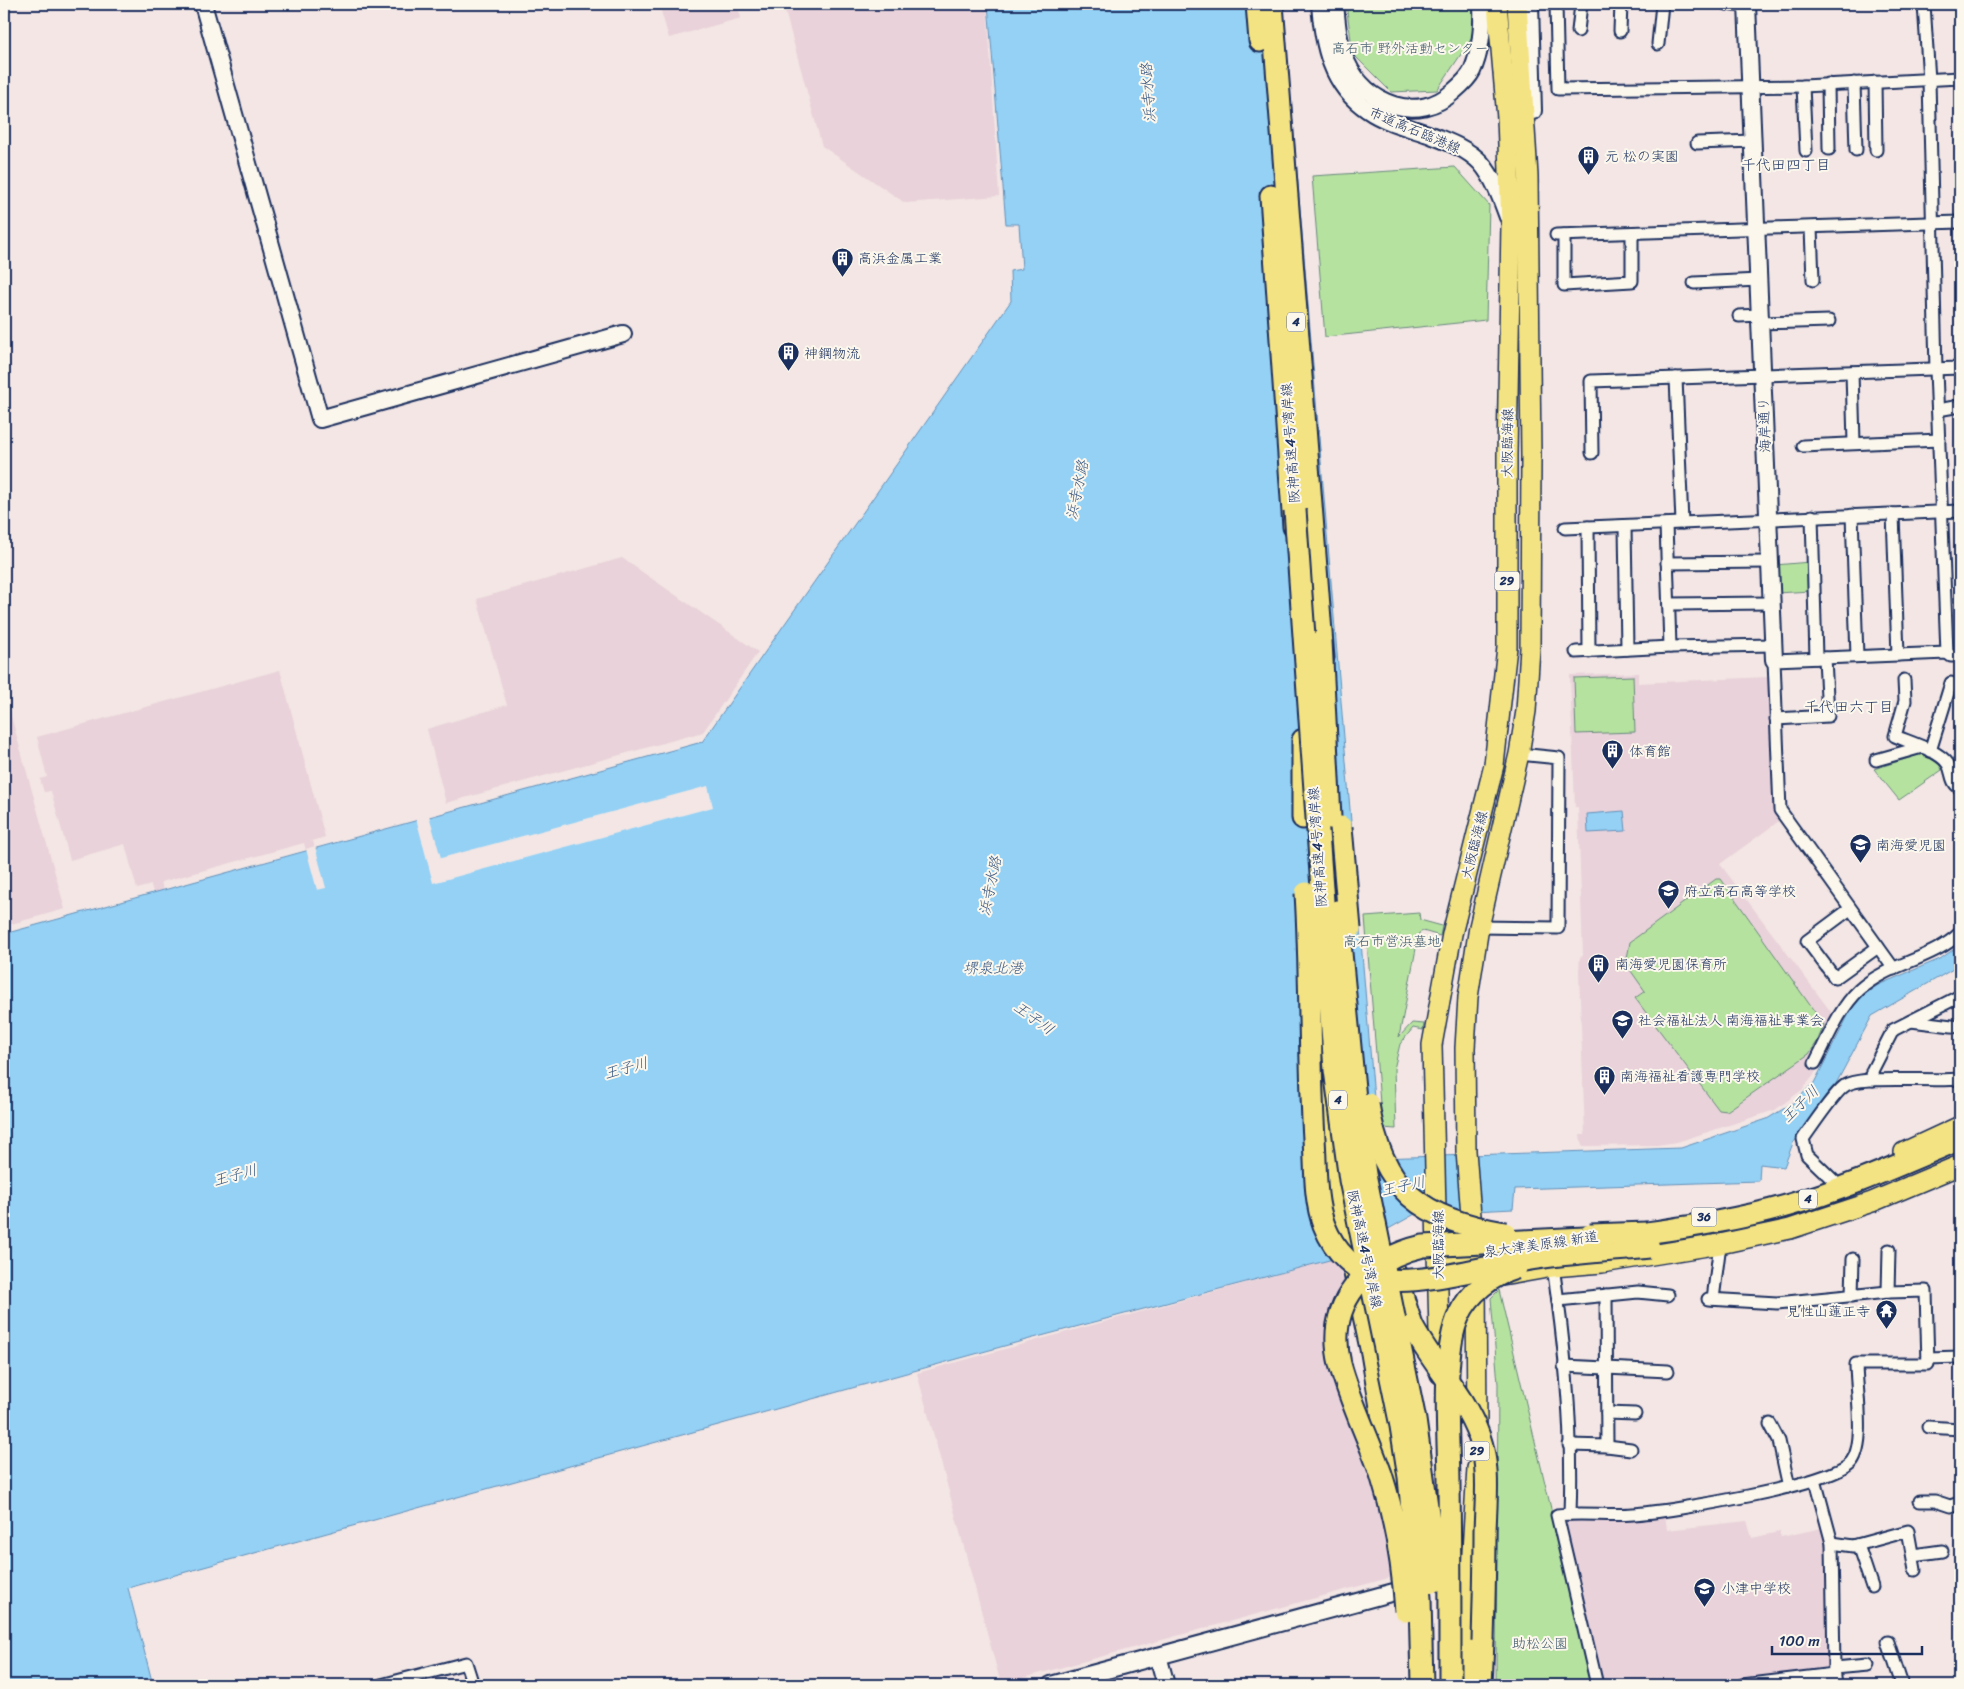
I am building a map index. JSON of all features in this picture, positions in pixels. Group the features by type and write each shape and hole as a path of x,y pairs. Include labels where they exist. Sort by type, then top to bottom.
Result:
{"highway":[{"name":"阪神高速4号湾岸線","path":"1257,4 1335,1070 1350,1180 1401,1426 1409,1477 1420,1598 1422,1685"},
{"name":"阪神高速4号湾岸線","path":"1272,4 1321,641 1330,828 1349,1055 1365,1174 1424,1475 1431,1535 1436,1685"},
{"path":"1294,510 1303,735 1302,818 1320,1077 1332,1166 1380,1394 1408,1587"},
{"path":"1321,641 1341,827 1363,1068 1375,1137 1386,1165 1404,1190 1425,1208 1467,1226 1524,1235 1648,1240"},
{"path":"1309,938 1311,1077 1319,1198 1329,1235 1351,1264 1362,1271 1383,1279 1406,1280 1648,1240"},
{"path":"1357,1120 1392,1267 1412,1326 1431,1359 1464,1405 1479,1437 1484,1453 1486,1488 1481,1685"},
{"name":"4","path":"1648,1240 1786,1206 1864,1180 1960,1139"},
{"name":"4","path":"1648,1240 1723,1236 1791,1219 1867,1193 1960,1153"},
{"path":"1410,1685 1405,1592 1395,1529 1380,1474 1340,1362 1338,1333 1345,1304 1352,1290 1360,1279 1381,1261 1424,1246 1580,1239 1648,1240"},
{"path":"1450,1685 1449,1374 1451,1341 1459,1315 1465,1304 1482,1286 1511,1270 1648,1240"}],"main road":[{"name":"大阪臨海線","path":"1443,1685 1443,1483 1438,1220 1432,1044 1452,934 1494,765 1506,657 1511,224 1506,118 1497,4"},
{"name":"大阪臨海線","path":"1469,1685 1469,1602 1477,1480 1476,1280 1466,1151 1465,1048 1468,997 1479,927 1520,754 1526,711 1530,648 1528,176 1517,4"},
{"name":"泉大津美原線 新道","path":"1438,1271 1474,1254 1669,1225 1761,1205 1834,1181 1960,1126"},
{"name":"泉大津美原線 新道","path":"1438,1271 1476,1280 1553,1267 1602,1263 1720,1244 1790,1229 1872,1202 1960,1166"},
{"path":"1408,1587 1414,1685"}],"street":[{"path":"203,4 320,419 624,334"},
{"name":"市道高石臨港線","path":"1320,4 1322,40 1338,80 1349,94 1368,111 1452,143 1480,162 1492,179 1511,224"},
{"name":"市道高石臨港線","path":"1335,4 1338,37 1342,52 1347,65 1358,80 1382,100 1396,106 1414,108 1434,104 1450,95 1471,73 1478,50 1482,4"},
{"path":"1529,254 1533,126 1530,4"},
{"path":"1556,4 1558,89 1803,86 1960,78"},
{"path":"1578,31 1581,4"},
{"path":"1620,31 1621,4"},
{"path":"1658,44 1662,4"},
{"path":"1727,4 1747,5"},
{"path":"1924,4 1929,80 1934,223 1936,370 1947,653"},
{"name":"海岸通り","path":"1747,5 1773,652"},
{"path":"1875,82 1876,150"},
{"path":"1854,83 1856,150"},
{"path":"1828,84 1829,149"},
{"path":"1803,86 1806,151"},
{"path":"1697,143 1753,141"},
{"path":"1632,233 1632,282 1564,285 1560,235 1960,222"},
{"path":"1811,228 1813,280"},
{"path":"1694,283 1759,280"},
{"path":"1739,316 1760,319 1829,321"},
{"path":"1592,453 1591,381 1960,368"},
{"path":"1852,372 1854,443"},
{"path":"1676,378 1682,523"},
{"path":"1938,410 1960,406"},
{"path":"1803,446 1939,440"},
{"path":"1565,528 1960,511"},
{"path":"1893,514 1898,654"},
{"path":"1852,515 1857,656"},
{"path":"1776,719 1828,716 1821,658 1812,516"},
{"path":"1666,524 1670,647"},
{"path":"1625,526 1627,649"},
{"path":"1588,528 1589,652"},
{"path":"1667,563 1770,562"},
{"path":"1669,604 1771,603"},
{"path":"1576,652 1670,647 1773,652 1821,658 1947,653 1951,656 1960,656"},
{"path":"1773,652 1780,810 1894,969"},
{"path":"1904,680 1906,701 1896,736 1926,749 1955,766 1951,778 1960,788"},
{"path":"1926,749 1952,683 1960,686"},
{"path":"1876,760 1926,749"},
{"path":"1479,927 1558,928 1559,758 1520,754"},
{"path":"1850,909 1807,941 1835,978 1878,947"},
{"path":"1815,1063 1846,1003 1868,983 1894,969 1940,949 1960,933"},
{"path":"1873,1080 1872,1071 1892,1030 1960,996"},
{"path":"1911,1021 1960,1027"},
{"path":"1834,1181 1806,1155 1803,1139 1844,1085 1862,1080 1939,1082 1960,1079"},
{"path":"1597,1685 1557,1516 1570,1514 1633,1514 1720,1502 1815,1480 1851,1464 1857,1453 1859,1431 1856,1364 1928,1364 1926,1291 1888,1292 1778,1303 1710,1299 1720,1244"},
{"path":"1888,1292 1889,1250"},
{"path":"1852,1296 1853,1259"},
{"path":"1553,1267 1564,1366 1571,1477 1570,1514"},
{"path":"1558,1300 1638,1292 1668,1295"},
{"path":"1606,1296 1607,1446"},
{"path":"1928,1358 1960,1357"},
{"path":"1564,1366 1668,1371"},
{"path":"1607,1413 1635,1414"},
{"path":"1770,1424 1779,1441 1789,1487"},
{"path":"1928,1427 1960,1429"},
{"path":"1569,1445 1631,1449"},
{"path":"1815,1480 1832,1542 1835,1676"},
{"path":"1920,1501 1935,1501 1950,1506 1960,1503"},
{"path":"1832,1542 1858,1545 1908,1531 1915,1570"},
{"path":"1858,1545 1872,1587"},
{"path":"1913,1555 1942,1551"},
{"path":"1051,1685 1408,1587 1443,1580"},
{"path":"1888,1642 1902,1685"},
{"path":"1158,1656 1166,1685"},
{"path":"381,1685 466,1663 473,1685"},
{"path":"1742,1685 1835,1676 1867,1665"}],"shaded area":[{"path":"659,4 737,4 741,18 669,38"},
{"path":"783,4 987,4 999,196 905,203 822,146"},
{"path":"622,558 758,652 703,732 446,803 427,729 507,705 477,599"},
{"path":"280,670 325,837 308,842 313,841 326,887 329,886 328,882 335,881 343,909 172,957 151,885 137,889 125,844 70,860 51,791 44,792 40,779 47,777 37,737","holes":["304,843 317,895 310,896 308,893 279,901 280,905 272,907 270,903 241,911 242,915 234,917 233,913 204,921 204,926 197,928 195,924 174,929 161,882"]},
{"name":"府立高石高等学校","path":"1638,673 1638,683 1768,677 1775,814 1779,821 1720,864 1834,1016 1812,1056 1817,1069 1814,1075 1802,1090 1775,1110 1677,1142 1657,1145 1582,1146 1580,1135 1585,1135 1579,972 1580,957 1583,956 1578,807 1575,807 1570,675"},
{"path":"4,691 65,909 4,926"},
{"path":"1337,1258 1345,1288 1334,1303 1396,1576 1001,1684 917,1373"},
{"name":"小津中学校","path":"1665,1514 1667,1530 1747,1521 1752,1538 1779,1532 1781,1537 1822,1528 1828,1549 1831,1665 1827,1670 1698,1685 1600,1685 1562,1524 1566,1519"}],"green space":[{"name":"高石市 野外活動センター","path":"1346,4 1472,4 1474,35 1437,90 1391,92 1353,54"},
{"path":"1455,167 1489,205 1486,320 1325,337 1312,176"},
{"path":"1810,562 1811,591 1776,593 1775,565"},
{"path":"1633,676 1635,732 1576,734 1574,678"},
{"path":"1921,754 1934,760 1942,770 1899,800 1874,769"},
{"path":"1716,879 1721,879 1824,1025 1817,1042 1809,1054 1727,1111 1719,1110 1635,998 1645,991 1626,964 1630,942"},
{"name":"高石市営浜墓地","path":"1419,913 1420,920 1442,926 1440,936 1423,931 1419,933 1399,1037 1412,1023 1424,1024 1423,1030 1413,1028 1400,1044 1394,1069 1396,1129 1382,1128 1365,917"},
{"name":"助松公園","path":"1499,1290 1593,1685 1496,1685 1498,1384 1491,1298"}],"water":[{"name":"堺泉北港","path":"988,4 1283,4 1379,1158 1681,1148 1767,1119 1793,1103 1814,1083 1853,1006 1878,985 1940,959 1960,945 1960,965 1872,1016 1823,1108 1793,1143 1784,1167 1760,1164 1759,1181 1515,1189 1513,1209 1415,1214 1337,1258 1026,1340 128,1588 153,1685 4,1685 4,934 702,742 1011,301 1010,271 1022,269 1019,224 1006,224"},
{"path":"1624,811 1626,831 1588,833 1587,814"}],"pier":[{"path":"708,786 713,807 433,883 416,818 429,815 441,858"},
{"path":"315,846 326,888 317,890 306,849"}],"place":[{"name":"元 松の実園","path":"1589,175"},
{"name":"高浜金属工業","path":"842,277"},
{"name":"神鋼物流","path":"788,372"},
{"name":"体育館","path":"1613,770"},
{"name":"南海愛児園","path":"1860,864"},
{"name":"府立高石高等学校","path":"1668,910"},
{"name":"南海愛児園保育所","path":"1599,983"},
{"name":"社会福祉法人 南海福祉事業会","path":"1622,1039"},
{"name":"南海福祉看護専門学校","path":"1604,1095"},
{"name":"見性山蓮正寺","path":"1886,1330"},
{"name":"小津中学校","path":"1705,1607"}],"district":[{"name":"千代田四丁目","path":"1786,165"},
{"name":"千代田六丁目","path":"1849,707"}],"water label":[{"name":"浜寺水路","path":"1148,93"},
{"name":"浜寺水路","path":"1077,490"},
{"name":"浜寺水路","path":"990,886"},
{"name":"王子川","path":"1034,1018"},
{"name":"王子川","path":"626,1068"},
{"name":"王子川","path":"1800,1104"},
{"name":"王子川","path":"235,1175"},
{"name":"王子川","path":"1403,1186"}]}
